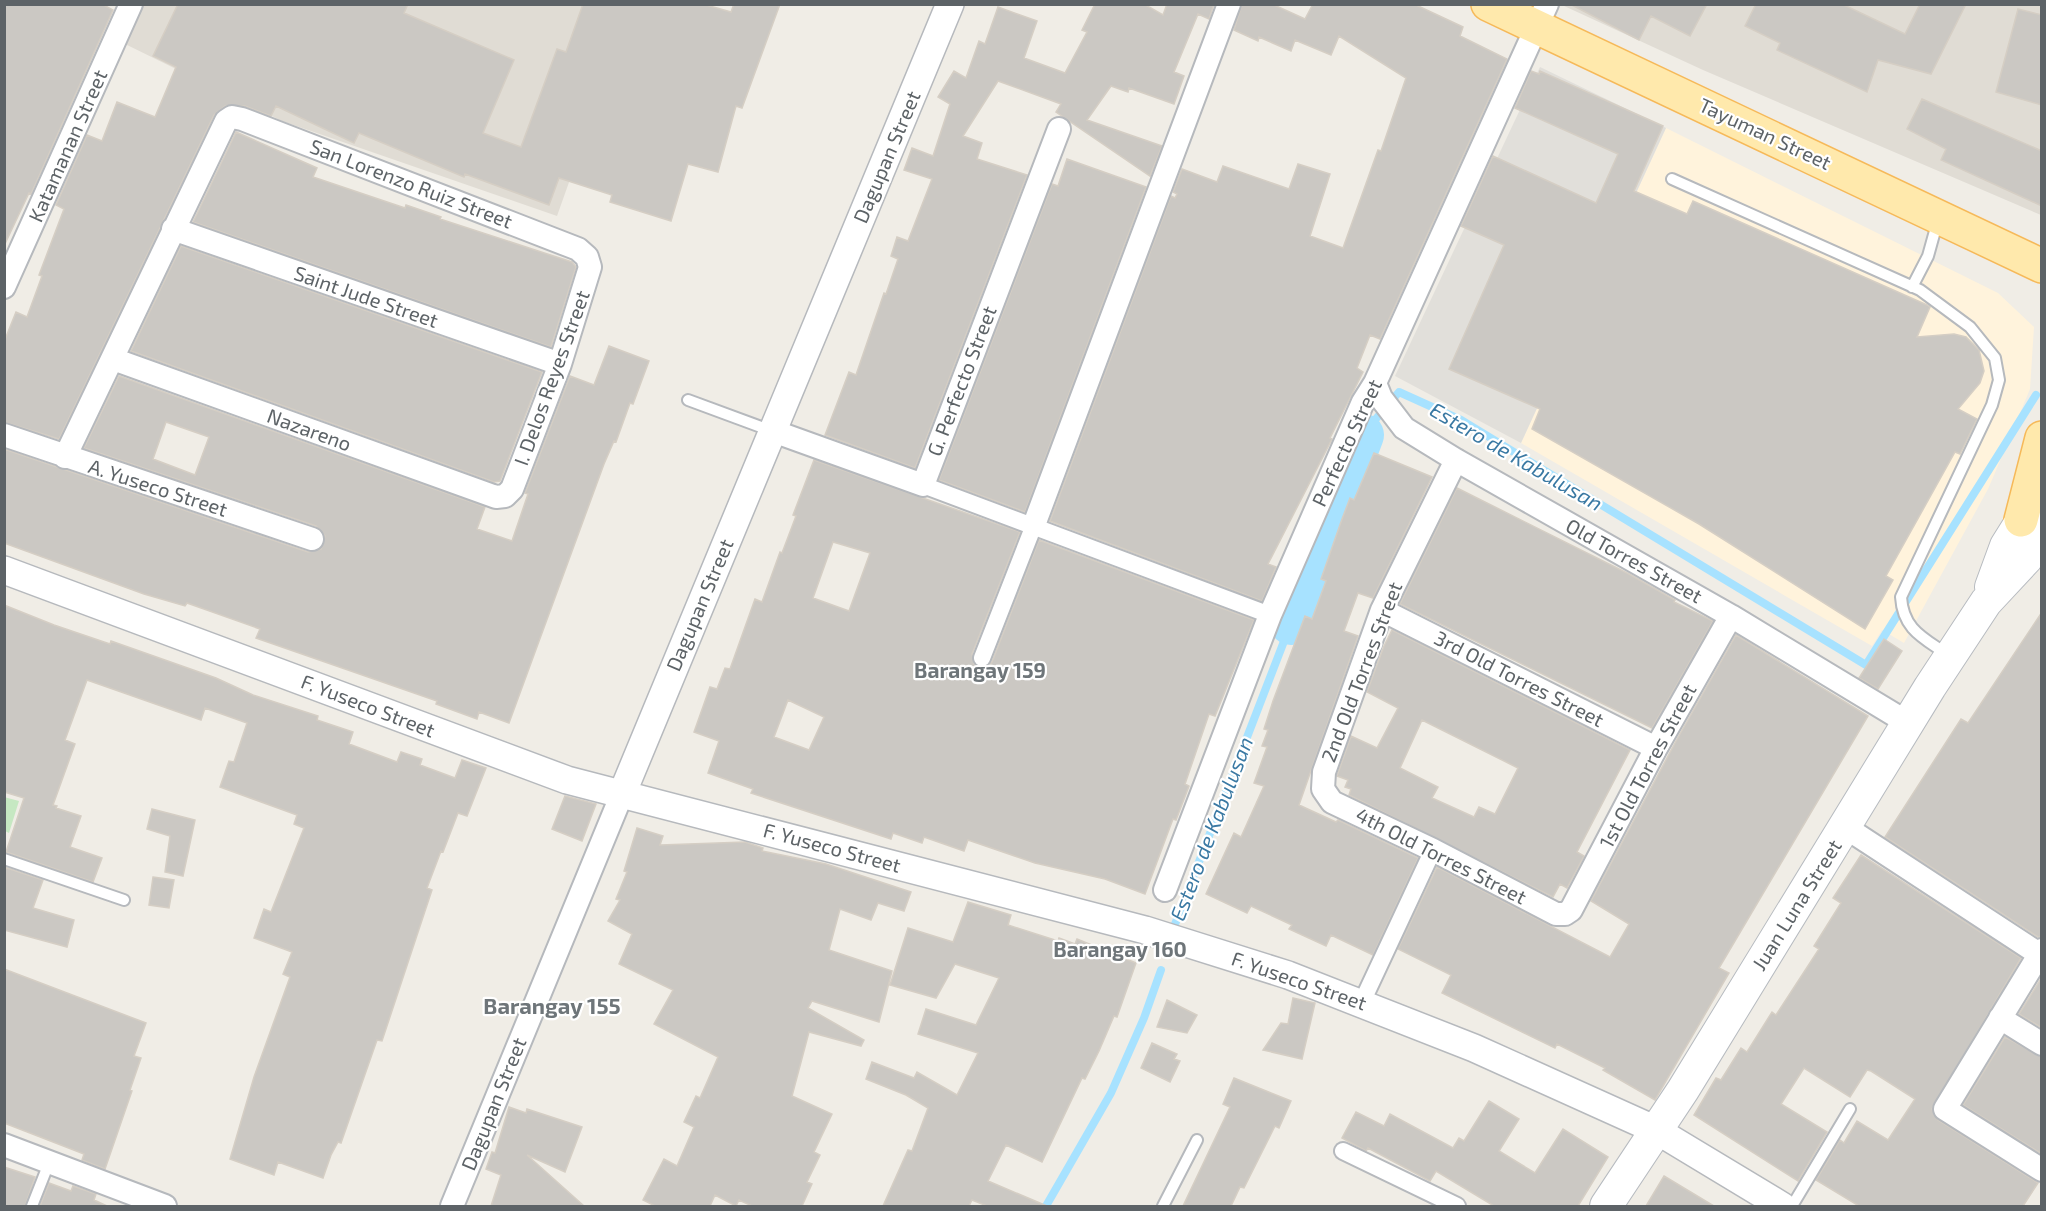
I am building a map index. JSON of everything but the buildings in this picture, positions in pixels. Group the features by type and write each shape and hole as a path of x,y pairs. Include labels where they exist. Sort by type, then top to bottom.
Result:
{"main road":[{"name":"Tayuman Street","path":"1488,4 1541,16 1939,217 2042,266"},
{"path":"2031,528 2042,438"},
{"name":"Juan Luna Street","path":"1606,1206 1656,1130 1908,723 1986,602 2006,546 2031,528 2042,490"}],"street":[{"name":"Katamanan Street","path":"4,287 131,4"},
{"name":"Dagupan Street","path":"452,1206 950,4"},
{"path":"982,658 1229,4"},
{"name":"Perfecto Street","path":"1165,890 1270,615 1363,402 1378,390 1541,16"},
{"name":"San Lorenzo Ruiz Street","path":"173,229 226,121 232,117 567,245 587,256"},
{"name":"G. Perfecto Street","path":"923,485 1059,129"},
{"path":"65,457 173,229"},
{"name":"Saint Jude Street","path":"173,229 560,364"},
{"name":"I. Delos Reyes Street","path":"505,496 512,489 560,364 590,267 587,256"},
{"name":"Nazareno","path":"113,359 496,497 505,496"},
{"name":"Old Torres Street","path":"1378,390 1404,428 1456,460 1731,616 1908,723"},
{"path":"773,431 1034,525 1270,615"},
{"name":"A. Yuseco Street","path":"4,435 312,539"},
{"name":"2nd Old Torres Street","path":"1323,789 1324,772 1382,610 1456,460"},
{"name":"F. Yuseco Street","path":"4,570 567,780 1145,930 1288,975 1362,1002 1474,1048 1656,1130 1782,1206"},
{"name":"3rd Old Torres Street","path":"1382,610 1656,748"},
{"name":"1st Old Torres Street","path":"1565,914 1571,910 1656,748 1731,616"},
{"name":"4th Old Torres Street","path":"1323,789 1332,802 1433,850 1556,914 1565,914"},
{"path":"1845,827 2040,952 1945,1109 2042,1170"},
{"path":"1362,1002 1433,850"},
{"path":"2000,1018 2042,1044"},
{"path":"4,1145 165,1206"},
{"path":"1343,1151 1457,1206"}],"lane":[{"path":"1672,179 1912,287 1970,327 1995,358 1999,380 1992,405 1901,597 1902,611 1907,623 1950,657"},
{"path":"1912,287 1929,256 1939,217"},
{"path":"688,400 773,431"},
{"path":"4,859 124,900"},
{"path":"1792,1206 1850,1109"},
{"path":"1163,1206 1197,1140"},
{"path":"32,1206 49,1162"}],"shaded area":[{"path":"141,5 632,5 557,216 282,121 123,43"},
{"path":"1562,5 2041,5 2041,215 1703,70"},
{"path":"1540,67 1666,128 1521,443 1395,376"},
{"path":"1666,128 1998,293 2034,327 2030,389 1988,489 1904,643 1882,630 1872,646 1521,443"}],"green space":[{"path":"4,797 19,801 9,833 5,831"}],"waterway":[{"name":"Estero de Kabulusan","path":"1362,435 1399,392 1461,420 1866,665 2036,395"},
{"name":"Estero de Kabulusan","path":"1291,623 1362,435"},
{"name":"Estero de Kabulusan","path":"1172,932 1291,623"},
{"name":"Estero de Kabulusan","path":"1046,1206 1111,1093 1144,1018 1161,970"}],"district":[{"name":"Barangay 159","path":"980,671"},
{"name":"Barangay 160","path":"1120,950"},
{"name":"Barangay 155","path":"552,1006"}]}
